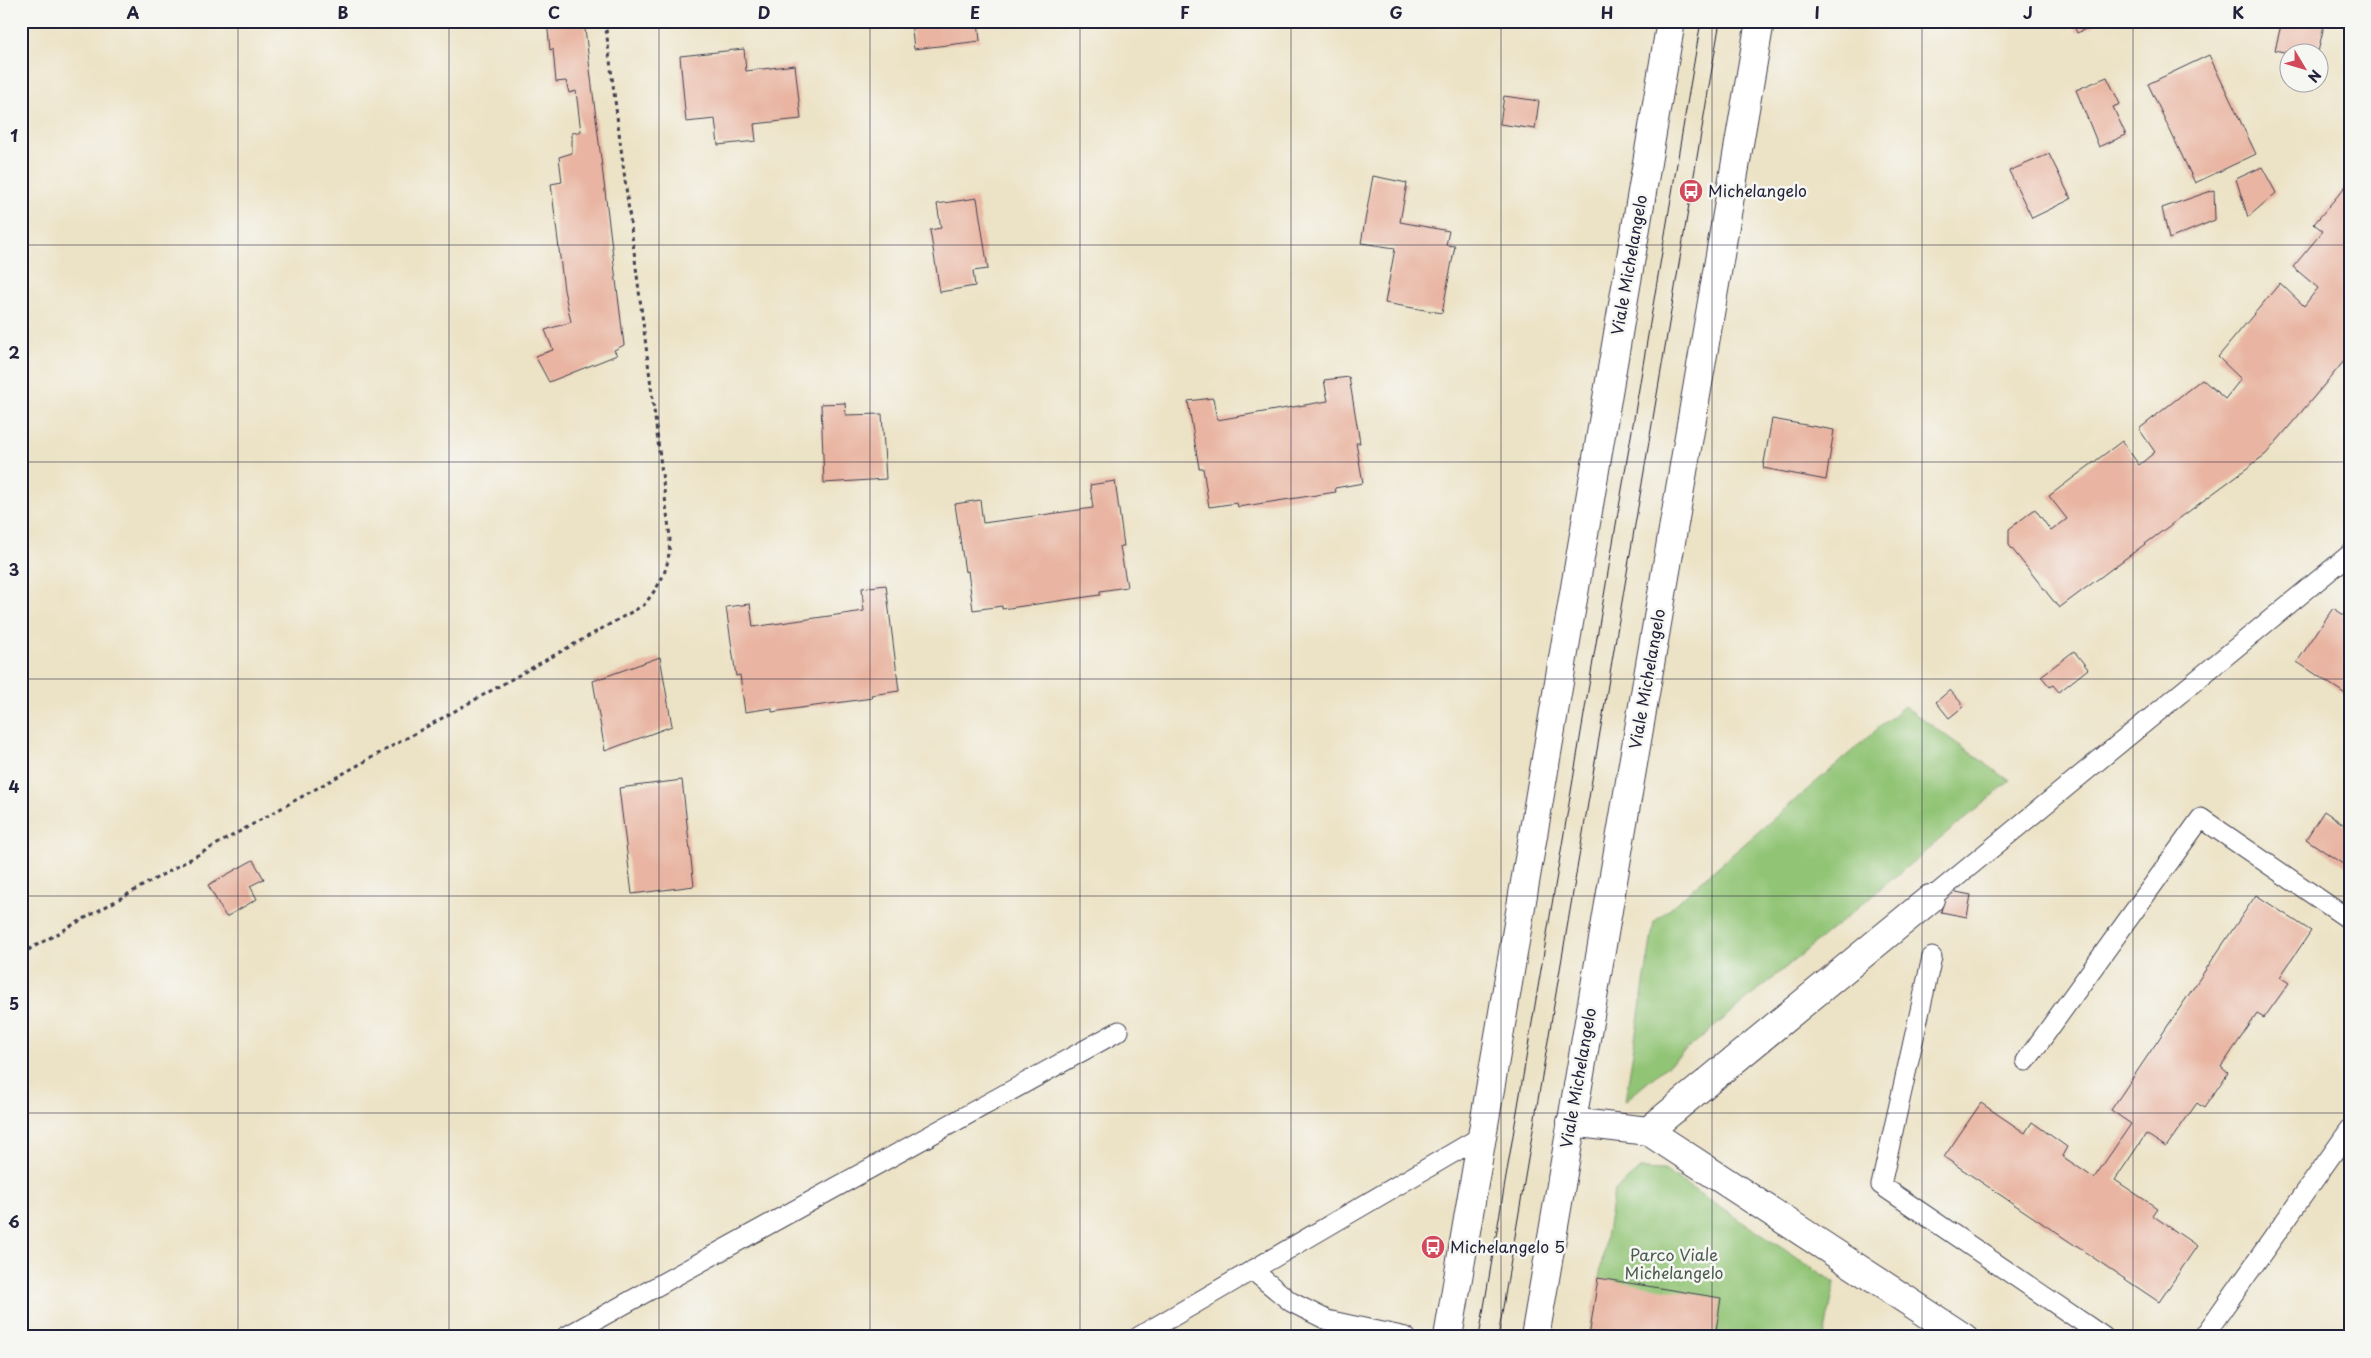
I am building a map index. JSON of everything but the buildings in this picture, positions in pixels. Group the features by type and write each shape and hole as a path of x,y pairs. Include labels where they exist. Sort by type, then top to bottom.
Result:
{"street":[{"name":"Viale Michelangelo","path":"1448,1337 1671,21"},
{"name":"Viale Michelangelo","path":"1535,1337 1760,21"},
{"path":"1648,1131 1930,899"},
{"path":"1571,1122 1648,1131 1963,1337"}],"lane":[{"path":"1930,899 2350,554"},
{"path":"2026,1061 2201,818 2350,920"},
{"path":"1932,957 1881,1185 2104,1337"},
{"path":"565,1337 1119,1031"},
{"path":"2202,1337 2350,1129"},
{"path":"1138,1337 1482,1136"},
{"path":"1252,1270 1291,1302 1328,1320 1406,1337"}],"path":[{"path":"21,954 644,605 660,586 670,562 670,537 606,21"}],"green space":[{"path":"1904,706 2010,781 1625,1101 1654,922"},
{"name":"Parco Viale Michelangelo","path":"1640,1169 1664,1170 1835,1283 1824,1337 1589,1337 1614,1191"}],"tram line":[{"path":"1479,1337 1701,21"},
{"path":"1498,1337 1720,21"}],"place":[{"name":"Michelangelo","path":"1691,191"},
{"name":"Michelangelo 5","path":"1433,1247"}]}
